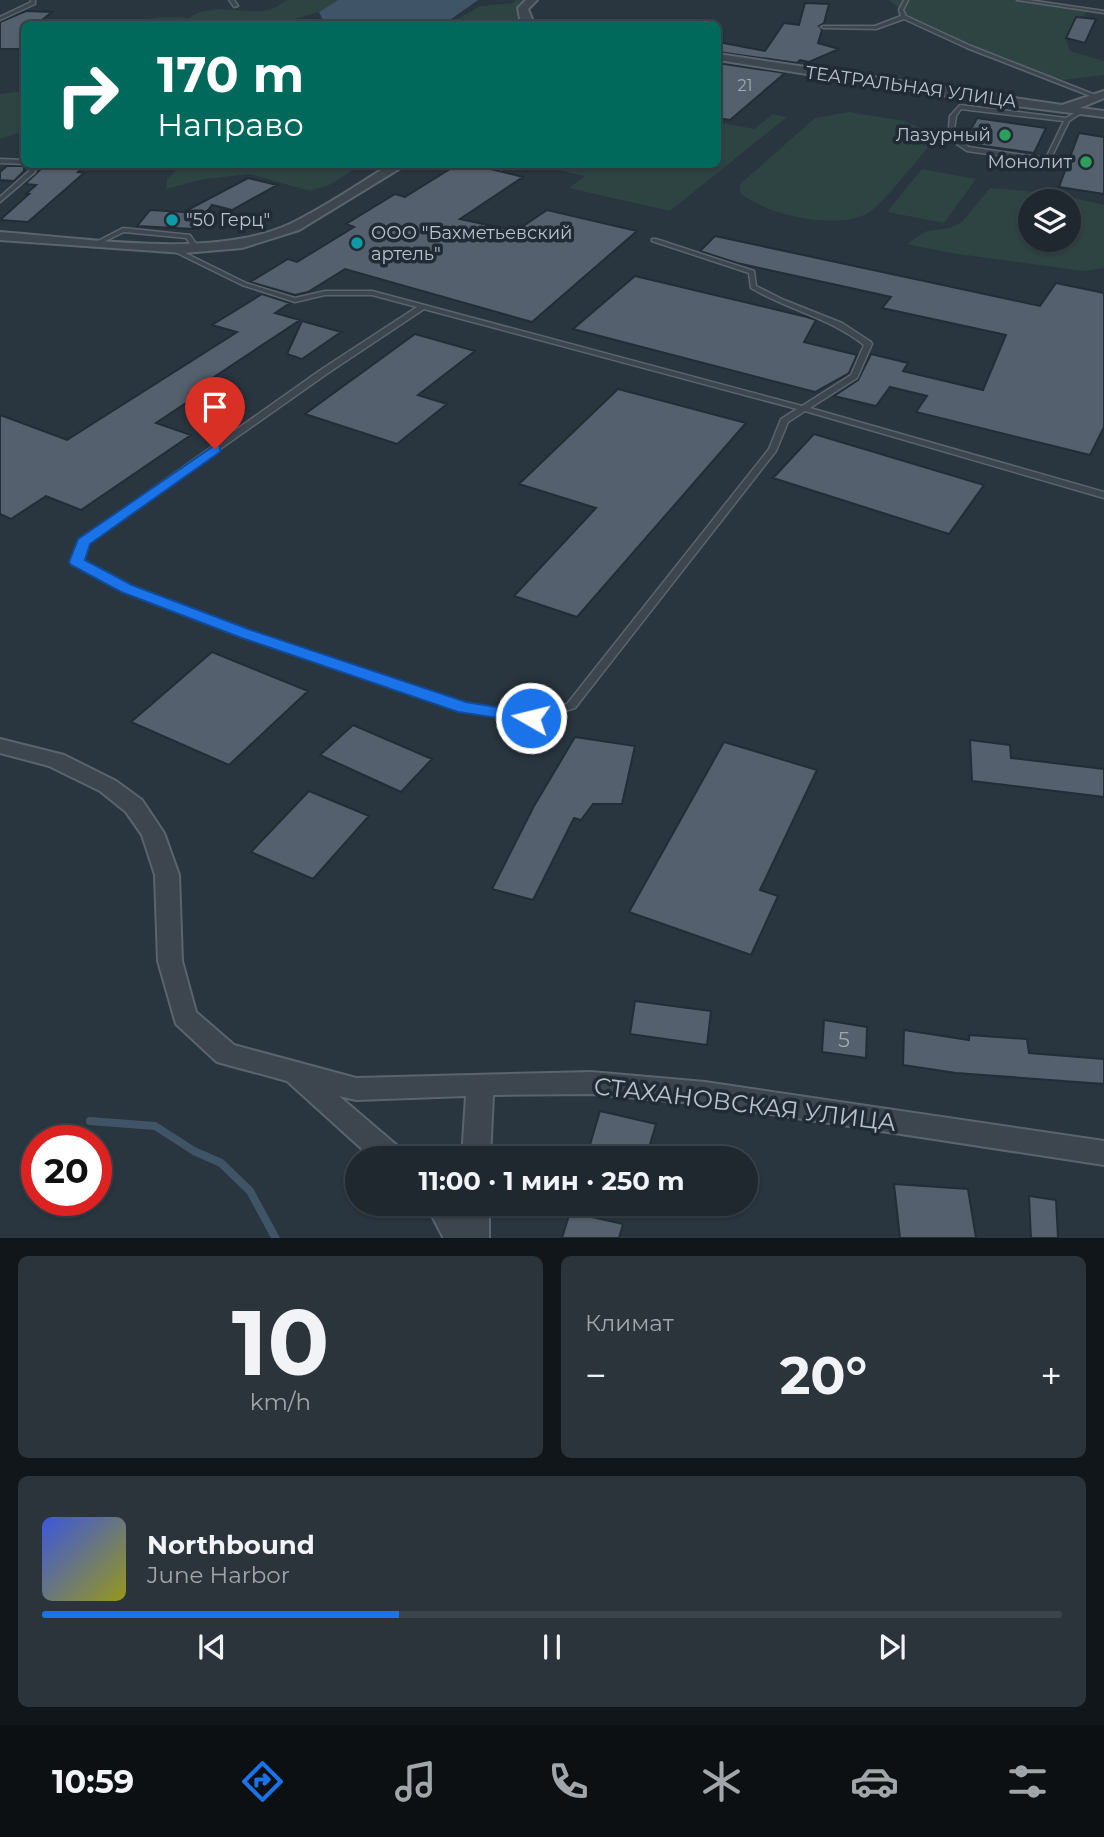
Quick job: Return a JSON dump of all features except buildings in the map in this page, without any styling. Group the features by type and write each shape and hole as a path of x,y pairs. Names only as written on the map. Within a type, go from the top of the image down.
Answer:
{"street":[{"path":"525,21 523,8 532,0"},
{"name":"ТЕАТРАЛЬНАЯ УЛИЦА","path":"721,57 1104,114"},
{"path":"1060,109 1081,104 1100,95"},
{"path":"0,236 184,248 242,244 294,227 394,168"},
{"name":"СТАХАНОВСКАЯ УЛИЦА","path":"0,746 56,760 108,786 134,806 152,833 166,875 170,961 185,1017 226,1054 356,1089 591,1083 705,1093 1104,1153"},
{"path":"290,1070 377,1146"},
{"path":"477,1146 480,1084"},
{"path":"447,1216 460,1238"},
{"path":"475,1216 475,1238"}],"lane":[{"path":"0,19 33,3 33,0"},
{"path":"231,0 236,6"},
{"path":"906,0 901,10 904,17 969,47 1100,95"},
{"path":"1019,0 1104,12"},
{"path":"823,27 876,28 904,17"},
{"path":"1067,120 960,107 953,116 950,137 967,149 1037,159 1049,157 1067,120 1080,112"},
{"path":"0,160 21,162"},
{"path":"0,200 33,168"},
{"path":"97,243 123,230 188,236 184,248 244,284 295,300 325,293 372,293 802,408 1104,495"},
{"path":"423,306 325,371 83,542 76,562 127,589 245,633 464,708 531,718 571,706 773,449 784,421 854,376 867,344 850,328 766,296 753,287 751,272 653,240"}],"green space":[{"path":"288,0 338,0 319,12 288,21 141,21 161,17 189,18 217,9 258,11 274,8"},
{"path":"515,0 525,0 518,6 518,21 454,21 480,6 513,3"},
{"path":"889,0 1033,0 1087,12 1065,37 1070,51 1104,61 1104,75 1062,80 1039,76 975,46 929,32 902,19 906,14"},
{"path":"21,91 21,132 0,139 0,94"},
{"path":"849,112 905,121 930,133 933,142 874,209 854,218 838,221 802,218 767,208 740,193 740,184 815,118"},
{"path":"773,114 787,117 670,211 569,188 585,176 549,168 721,168 721,123 754,129"},
{"path":"179,168 356,168 329,185 310,191 250,174 204,179 166,189 167,179"},
{"path":"922,169 976,179 944,223 887,212"},
{"path":"990,188 1018,191 1018,252 1081,252 1081,200 1104,205 1104,268 1083,271 951,253 906,244 927,231 950,228 962,222"}],"water":[{"path":"338,0 478,0 448,21 324,21 319,12"}],"waterway":[{"path":"90,1121 155,1126 194,1151 221,1163 250,1191 275,1238"}],"place":[{"name":"Лазурный","path":"1005,135"},
{"name":"Монолит","path":"1086,162"},
{"name":"\"50 Герц\"","path":"172,220"},
{"name":"ООО \"Бахметьевский артель\"","path":"357,243"}],"route":[{"path":"215,449 83,542 76,562 127,589 245,633 464,708 531,718"}]}
